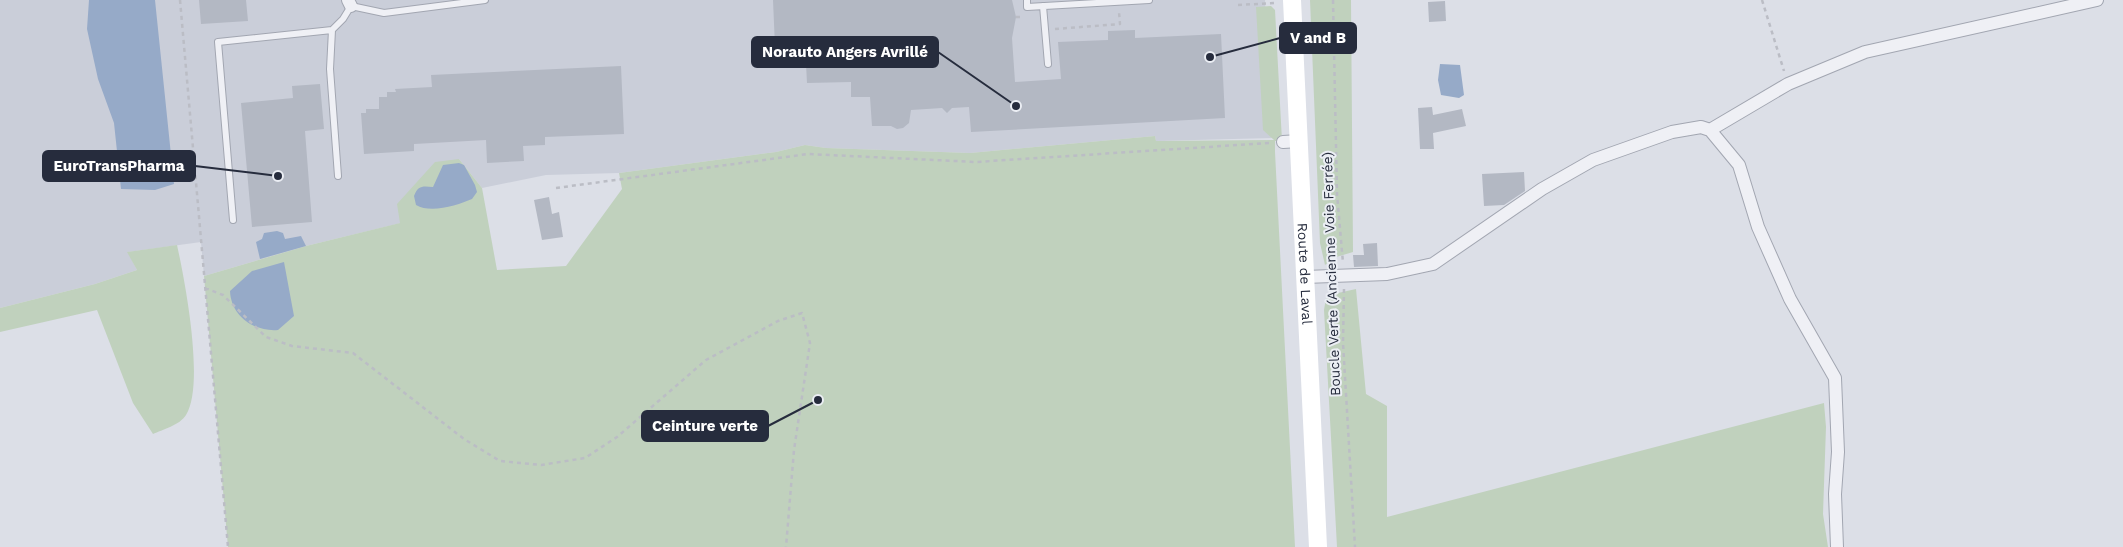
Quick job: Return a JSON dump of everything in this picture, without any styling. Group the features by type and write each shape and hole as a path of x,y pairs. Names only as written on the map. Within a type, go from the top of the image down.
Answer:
{"main road":[{"name":"Route de Laval","path":"1285,2 1291,142 1305,277 1318,547"}],"street":[{"path":"1710,130 1788,84 1865,52 2097,0"},
{"path":"1305,277 1387,274 1433,264 1542,189 1593,160 1672,132 1701,127 1710,130 1739,164 1758,227 1790,299 1835,378 1838,452 1835,494 1837,547"}],"lane":[{"path":"233,220 218,42 332,30 344,19 350,3 384,13 485,0"},
{"path":"1027,0 1027,7 1149,0"},
{"path":"1042,6 1048,64"},
{"path":"332,30 330,69 338,176"}],"path":[{"path":"180,0 228,547"},
{"name":"Boucle Verte (Ancienne Voie Ferrée)","path":"1333,0 1337,194 1344,276 1343,343 1355,547"},
{"path":"1762,0 1788,84"},
{"path":"1238,5 1285,2"},
{"path":"1057,28 1120,24"},
{"path":"556,188 808,154 976,162 1230,144 1291,142"},
{"path":"205,288 223,295 266,336 292,346 353,353 464,439 500,461 541,465 585,458 618,437 706,360 778,321 802,313 810,343 794,450 786,547"}],"shaded area":[{"path":"0,0 1265,0 1272,138 1156,141 1155,136 970,153 826,148 805,145 776,152 619,173 546,175 482,188 459,159 401,223 306,246 204,276 201,242 128,252 137,270 95,284 0,308"}],"green space":[{"path":"1310,0 1351,0 1353,252 1333,258 1325,265 1320,243"},
{"path":"1271,6 1275,10 1282,141 1275,141 1275,152 1295,547 228,547 204,276 306,246 400,223 397,204 435,162 459,159 482,188 497,270 566,266 622,189 619,173 776,152 805,145 826,148 970,153 1155,136 1156,141 1274,140 1263,130 1256,7"},
{"path":"177,245 192,332 194,381 191,401 186,415 180,422 171,427 153,434 133,403 97,310 0,332 0,308 95,284 137,270 127,252"},
{"path":"1356,289 1366,394 1387,406 1387,517 1824,403 1826,427 1823,514 1828,547 1337,547 1324,310 1326,298"}],"water":[{"path":"89,0 155,0 174,184 155,190 121,189 114,123 98,79 87,29"},
{"path":"1440,64 1460,65 1464,95 1459,98 1441,95 1438,80"},
{"path":"459,163 464,165 475,185 477,192 472,199 437,209 422,208 416,205 414,196 419,188 433,187 443,165"},
{"path":"277,231 283,233 285,239 301,236 306,246 260,259 256,242 262,239 264,233"},
{"path":"284,262 294,316 278,330 261,328 245,321 239,315 231,300 230,291 252,271"}],"building":[{"path":"199,0 246,0 248,21 201,24"},
{"path":"773,0 1012,0 1016,17 1012,38 1015,82 1061,79 1058,42 1108,40 1108,31 1135,30 1135,38 1221,34 1225,118 971,132 969,107 952,108 947,113 942,108 911,110 909,123 903,128 872,126 870,97 851,97 851,82 807,83 805,45 775,47"},
{"path":"1445,1 1446,21 1429,22 1428,2"},
{"path":"621,66 624,134 545,137 545,145 523,146 524,161 487,163 486,140 414,144 414,151 364,154 361,113 366,113 366,109 379,109 379,97 387,97 387,92 396,92 395,89 432,87 431,75"},
{"path":"320,84 324,129 305,131 312,222 252,227 241,103 293,98 292,86"},
{"path":"1432,107 1433,115 1462,109 1466,126 1433,133 1434,149 1420,149 1418,108"},
{"path":"1524,172 1525,191 1504,205 1484,206 1482,174"},
{"path":"549,197 552,214 559,212 563,237 542,240 534,200"},
{"path":"1377,243 1378,266 1354,267 1353,255 1364,255 1363,244"}],"place":[{"name":"V and B","path":"1210,57"},
{"name":"Norauto Angers Avrillé","path":"1016,106"},
{"name":"EuroTransPharma","path":"278,176"},
{"name":"Ceinture verte","path":"818,400"}]}
